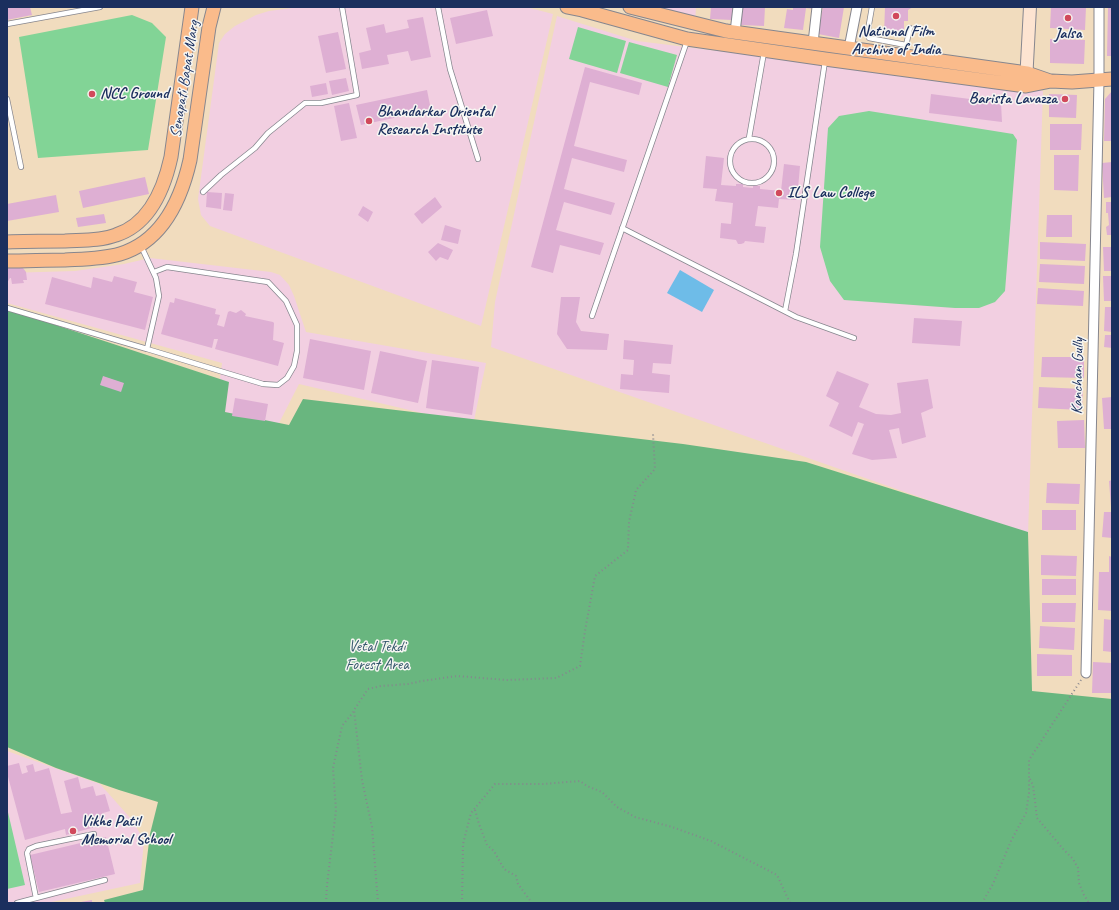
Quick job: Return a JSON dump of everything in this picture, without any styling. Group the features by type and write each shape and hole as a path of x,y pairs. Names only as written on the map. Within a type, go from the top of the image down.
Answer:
{"main road":[{"name":"Senapati Bapat Marg","path":"7,242 88,240 115,236 127,231 146,216 163,186 170,164 192,7"},
{"name":"Senapati Bapat Marg","path":"7,261 89,259 121,254 136,248 150,238 160,228 173,210 181,193 190,160 209,27 214,7"},
{"path":"567,7 687,39 1026,86 1051,81 1072,82 1106,79"},
{"path":"630,7 735,32 849,48 905,50 1027,73 1051,81"}],"street":[{"path":"735,32 738,7"},
{"path":"812,43 817,7"},
{"path":"849,48 857,7"},
{"path":"1026,86 1030,7"},
{"name":"Kanchan Gully","path":"1086,673 1106,79 1099,7"}],"lane":[{"path":"7,24 100,7"},
{"path":"203,192 221,175 255,148 268,133 305,103 321,103 357,95 342,7"},
{"path":"438,7 450,68 478,159"},
{"path":"872,7 868,30 869,38 905,50 910,28"},
{"path":"592,316 687,39"},
{"path":"749,138 764,50"},
{"path":"785,311 796,254 826,59"},
{"path":"7,99 21,167"},
{"path":"749,138 764,142 770,147 774,154 775,162 773,170 762,181 755,183 747,183 740,180 730,167 731,152 742,140 749,138"},
{"path":"622,228 796,317 854,338"},
{"path":"140,245 154,272 159,296 148,349"},
{"path":"7,308 264,384 278,385 287,378 294,366 297,351 297,325 286,302 268,282 167,267 154,272"},
{"path":"36,898 27,853 29,850 36,846 94,834"},
{"path":"16,903 105,880"}],"path":[{"path":"326,903 336,810 332,768 342,726 368,689 457,676 507,680 556,678 580,666 595,576 628,550 629,522 636,490 655,469 653,434"},
{"path":"982,903 993,884 1011,841 1026,813 1029,793 1029,760 1086,673"},
{"path":"354,710 362,780 372,828 378,903"},
{"path":"1029,776 1032,785 1037,818 1073,859 1078,868 1079,883 1089,903"},
{"path":"462,903 462,844 471,813 495,784 543,784 580,781 587,786 602,792 617,807 635,817 672,827 711,841 777,874 790,903"},
{"path":"475,809 479,824 488,845 494,851 504,869 516,876 518,884 532,903"}],"shaded area":[{"name":"Bhandarkar Oriental Research Institute","path":"300,7 526,7 553,14 481,326 210,226 201,215 198,199 219,43 225,34 235,26 256,15 269,11"},
{"path":"635,7 696,7 695,23"},
{"name":"ILS Law College","path":"557,16 637,41 1043,91 1028,535 491,347 495,302"},
{"path":"150,258 271,272 280,275 289,285 306,332 486,363 473,425 299,384 276,429 215,416 222,363 7,303 7,273 75,271 124,264"},
{"name":"Vikhe Patil Memorial School","path":"7,751 100,784 133,821 144,841 140,883 47,903 7,903"}],"green space":[{"name":"NCC Ground","path":"132,15 152,23 166,37 148,150 38,158 19,37"},
{"path":"578,27 626,41 617,73 569,59"},
{"path":"629,42 677,55 668,87 620,73"},
{"path":"869,111 1013,134 1017,140 1005,291 995,302 979,308 955,308 844,300 830,281 820,247 828,128 839,116"},
{"name":"Vetal Tekdi Forest Area","path":"7,309 229,382 225,412 289,425 303,399 683,444 806,462 1028,532 1032,691 1112,699 1112,903 105,903 104,900 143,890 150,834 158,802 56,768 7,747"},
{"path":"7,808 25,885 7,889"}],"water":[{"path":"680,270 714,290 702,312 667,293"}],"building":[{"path":"7,7 30,7 32,15 7,20"},
{"path":"711,7 733,7 732,20 710,19"},
{"path":"742,7 765,7 764,26 741,25"},
{"path":"793,7 814,7 814,9 806,8 803,30 784,28 787,9 793,10"},
{"path":"823,7 844,7 839,38 818,34"},
{"name":"National Film Archive of India","path":"885,7 913,7 908,10 908,21 904,21 904,34 884,34"},
{"name":"Jalsa","path":"1051,7 1086,7 1085,30 1050,28"},
{"path":"1108,7 1112,7 1112,56 1107,56"},
{"path":"487,10 493,36 456,44 450,18"},
{"path":"423,17 431,57 411,61 408,51 387,55 389,64 362,69 359,53 371,50 366,28 384,24 386,33 409,28 407,20"},
{"path":"338,32 346,69 326,73 318,36"},
{"path":"1050,39 1085,40 1084,64 1050,63"},
{"path":"585,67 642,83 639,95 590,82 574,146 627,160 624,172 572,158 564,189 615,203 611,215 564,202 556,230 604,243 600,255 560,245 553,273 531,267"},
{"path":"346,78 349,91 332,95 329,81"},
{"path":"326,83 328,94 312,97 310,86"},
{"path":"427,90 431,110 361,125 356,105"},
{"path":"1112,91 1112,141 1104,141 1105,99"},
{"path":"931,94 1001,103 1002,122 929,113"},
{"path":"1049,94 1077,95 1076,118 1049,117"},
{"path":"349,103 357,138 341,141 334,106"},
{"path":"1050,124 1082,124 1081,150 1050,150"},
{"path":"1054,155 1079,155 1078,191 1054,190"},
{"path":"706,156 724,158 721,185 736,186 736,184 743,184 743,187 753,188 753,185 760,186 760,189 781,191 784,164 800,166 797,200 779,199 778,208 758,206 755,226 766,227 764,243 745,241 744,243 738,244 736,240 720,238 721,223 731,224 733,203 715,201 717,189 703,188"},
{"path":"1112,162 1112,197 1104,198 1102,163"},
{"path":"145,177 149,194 83,208 79,191"},
{"path":"207,192 222,193 221,209 206,207"},
{"path":"225,193 234,194 232,211 223,210"},
{"path":"56,195 59,212 7,221 7,204"},
{"path":"435,197 442,207 422,224 414,214"},
{"path":"1106,202 1112,202 1112,235 1107,235 1106,227 1109,225 1108,213 1106,213"},
{"path":"363,206 373,212 368,222 358,215"},
{"path":"104,214 106,223 78,227 76,218"},
{"path":"1047,215 1072,215 1072,237 1046,237"},
{"path":"445,225 461,230 458,244 441,240"},
{"path":"1040,242 1086,244 1085,261 1040,259"},
{"path":"438,243 453,250 448,260 440,257 436,261 428,252"},
{"path":"1103,247 1112,247 1112,271 1104,271"},
{"path":"1040,264 1085,266 1084,284 1039,282"},
{"path":"7,268 23,268 26,272 27,280 23,280 24,283 12,284 10,278 7,283"},
{"path":"114,276 137,282 134,292 153,297 145,330 45,304 52,277 91,288 93,277 112,282"},
{"path":"1103,276 1112,276 1112,301 1104,301"},
{"path":"1038,288 1084,291 1083,306 1037,304"},
{"path":"561,297 580,297 576,322 581,331 609,334 607,350 567,349 557,334"},
{"path":"175,298 216,309 215,314 220,315 217,325 224,327 228,312 230,311 236,313 241,310 246,314 245,316 273,322 273,340 284,343 278,366 215,349 218,339 214,339 212,348 161,334 170,302 174,303"},
{"path":"1105,307 1112,307 1112,332 1104,331"},
{"path":"914,318 962,321 960,346 912,343"},
{"path":"1105,335 1112,335 1112,348 1104,347"},
{"path":"310,339 371,351 364,390 303,378"},
{"path":"624,340 673,345 671,364 653,363 652,373 670,375 669,393 620,389 621,374 633,375 634,360 623,359"},
{"path":"380,351 427,361 418,403 371,393"},
{"path":"1042,357 1084,357 1084,378 1041,377"},
{"path":"432,360 479,367 472,415 426,408"},
{"path":"837,371 869,384 859,407 876,414 891,415 901,413 897,383 928,379 933,408 921,413 926,437 902,444 899,428 889,430 897,458 872,460 852,454 864,424 858,422 852,437 829,426 839,403 826,396"},
{"path":"103,376 124,383 121,392 100,385"},
{"path":"1039,387 1083,389 1082,410 1038,408"},
{"path":"1112,397 1112,429 1104,429 1102,398"},
{"path":"235,398 268,404 265,421 232,416"},
{"path":"1084,420 1085,448 1058,448 1057,421"},
{"path":"1112,480 1112,507 1111,507 1109,481"},
{"path":"1047,483 1080,484 1079,504 1046,503"},
{"path":"1042,510 1076,510 1076,530 1042,530"},
{"path":"1104,512 1112,512 1112,538 1102,537"},
{"path":"1041,555 1077,556 1076,576 1041,575"},
{"path":"1109,556 1112,557 1112,611 1098,610 1099,572 1109,572"},
{"path":"1042,579 1076,579 1076,595 1042,595"},
{"path":"1042,603 1076,603 1075,622 1042,622"},
{"path":"1104,619 1112,620 1112,652 1103,651"},
{"path":"1040,626 1075,628 1074,650 1039,648"},
{"path":"1037,654 1072,655 1072,676 1037,676"},
{"path":"1093,662 1112,663 1112,693 1092,693"},
{"path":"19,763 22,774 28,772 26,766 33,764 35,772 49,768 61,814 72,812 64,781 78,777 81,789 93,786 96,796 105,794 110,811 103,813 106,824 66,835 65,829 25,840 7,773 7,766"},
{"path":"106,837 115,874 39,892 30,855"},
{"path":"92,900 92,903 81,903 81,902"}],"place":[{"name":"National Film Archive of India","path":"896,16"},
{"name":"Jalsa","path":"1068,18"},
{"name":"NCC Ground","path":"92,94"},
{"name":"Barista Lavazza","path":"1065,99"},
{"name":"Bhandarkar Oriental Research Institute","path":"369,121"},
{"name":"ILS Law College","path":"779,193"},
{"name":"Vikhe Patil Memorial School","path":"73,831"}]}
